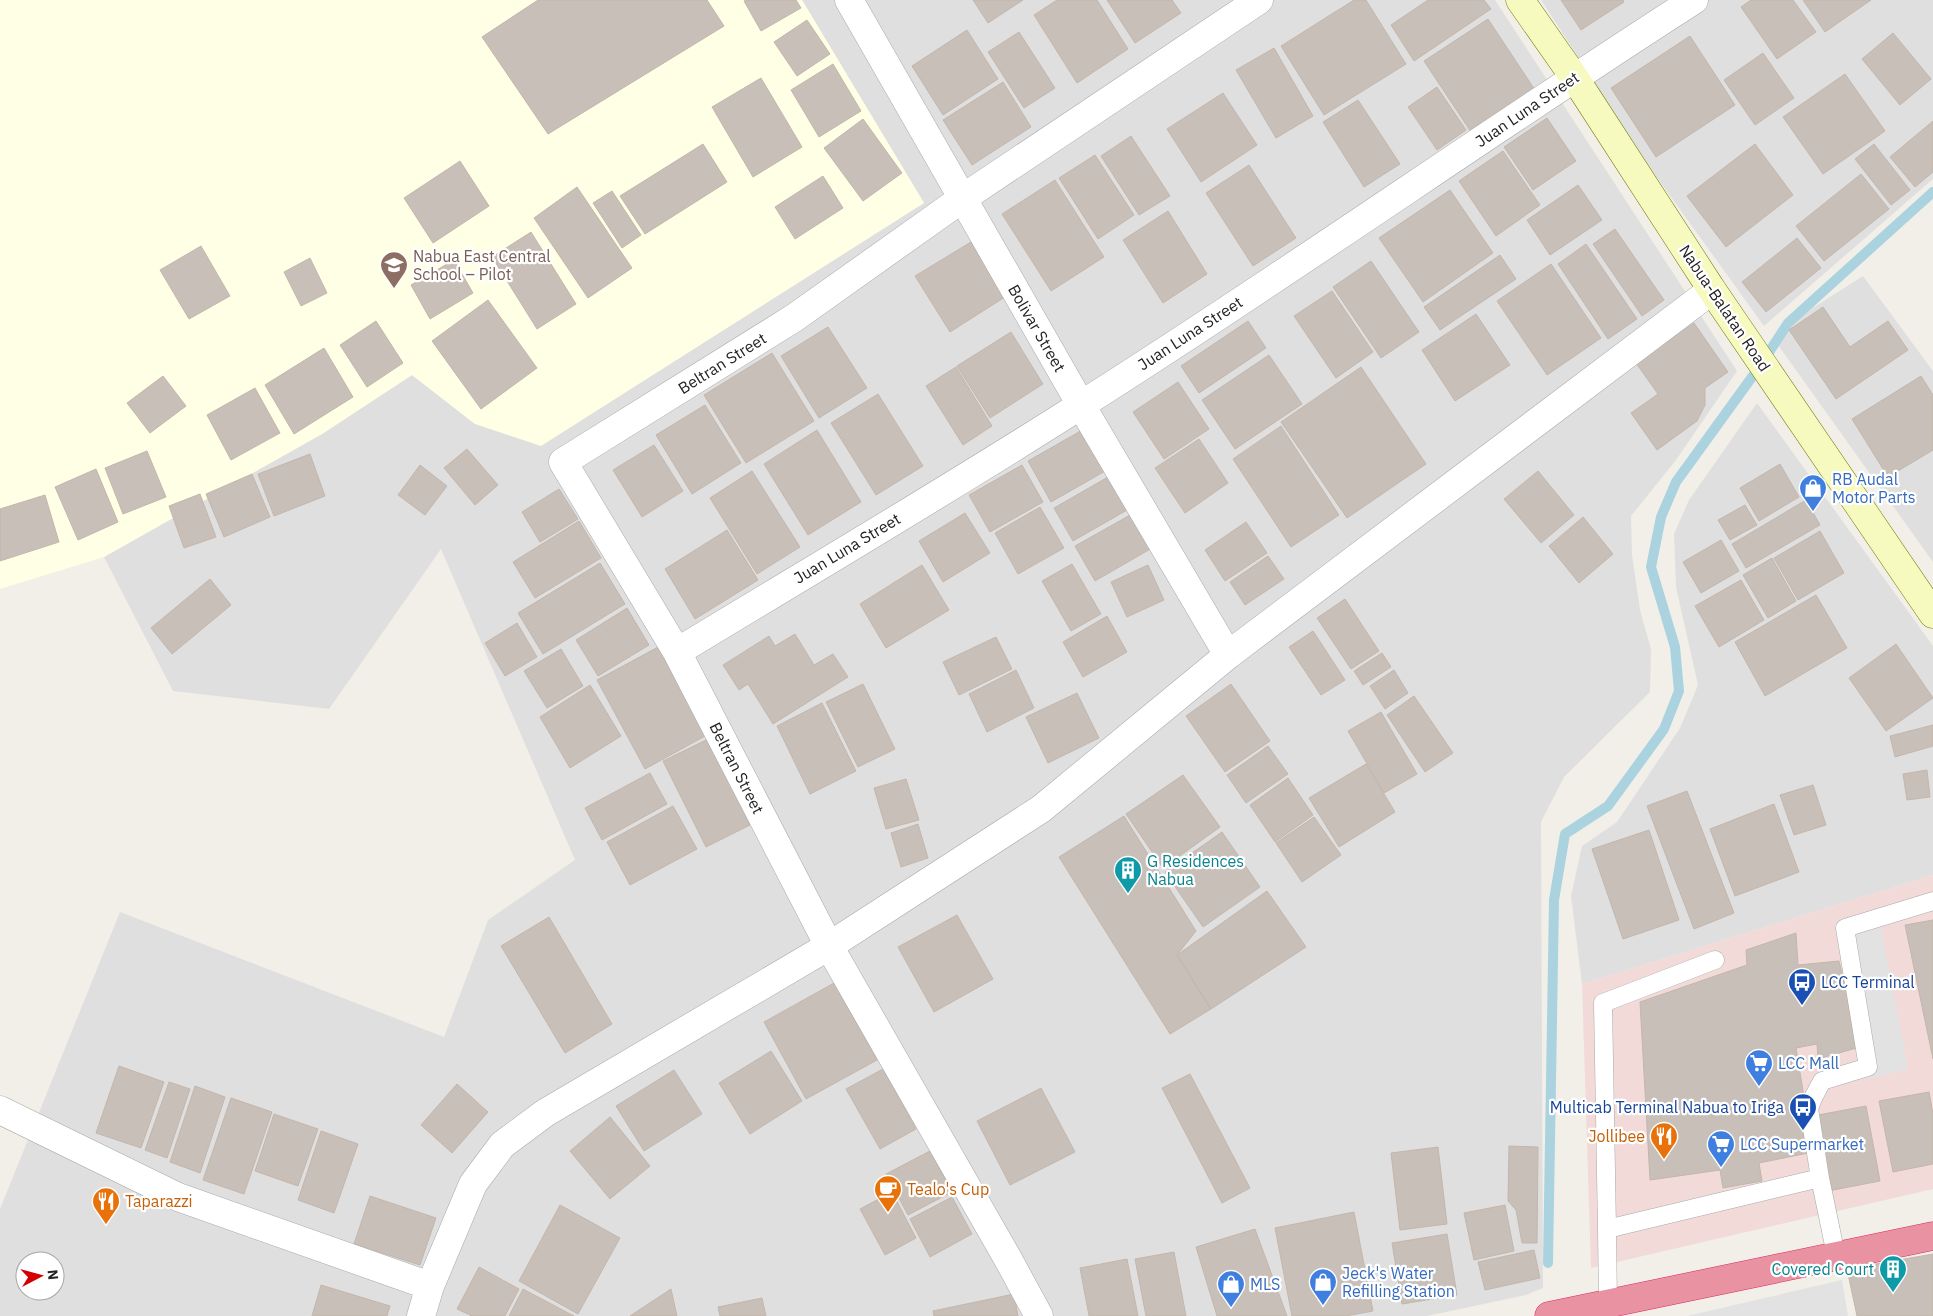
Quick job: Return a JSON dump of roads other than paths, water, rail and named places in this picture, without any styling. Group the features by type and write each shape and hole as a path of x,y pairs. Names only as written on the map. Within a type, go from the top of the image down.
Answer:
{"highway":[{"path":"1549,1316 1933,1236"}],"main road":[{"name":"Nabua-Balatan Road","path":"1520,0 1574,77 1712,290 1933,614"}],"street":[{"name":"Bolivar Street","path":"849,0 1081,405 1228,655"},
{"path":"963,198 1259,0"},
{"name":"Juan Luna Street","path":"677,652 1081,405 1466,151 1574,77 1694,0"},
{"name":"Beltran Street","path":"963,198 794,318 563,462 677,652 829,946 1039,1316"},
{"path":"421,1316 430,1286 473,1184 502,1145 545,1113 829,946 1041,809 1228,655 1712,290"},
{"path":"0,1110 178,1197 430,1286"}],"lane":[{"path":"1836,1255 1820,1178 1809,1109 1822,1081 1868,1067 1845,928 1933,901"},
{"path":"1608,1304 1603,1003 1715,960"},
{"path":"1607,1228 1820,1178"}],"waterway":[{"path":"1548,1263 1554,900 1565,834 1608,806 1664,729 1679,691 1675,647 1651,567 1661,517 1676,482 1760,366 1788,323 1933,192"}],"place":[{"name":"Nabua East Central School – Pilot","path":"394,289"},
{"name":"RB Audal Motor Parts","path":"1813,512"},
{"name":"G Residences Nabua","path":"1128,894"},
{"name":"LCC Terminal","path":"1802,1006"},
{"name":"LCC Mall","path":"1759,1087"},
{"name":"Multicab Terminal Nabua to Iriga","path":"1803,1131"},
{"name":"Jollibee","path":"1664,1160"},
{"name":"LCC Supermarket","path":"1721,1168"},
{"name":"Tealo's Cup","path":"888,1213"},
{"name":"Taparazzi","path":"106,1225"},
{"name":"Covered Court","path":"1893,1293"},
{"name":"Jeck's Water Refilling Station","path":"1323,1306"},
{"name":"MLS","path":"1231,1308"}]}
